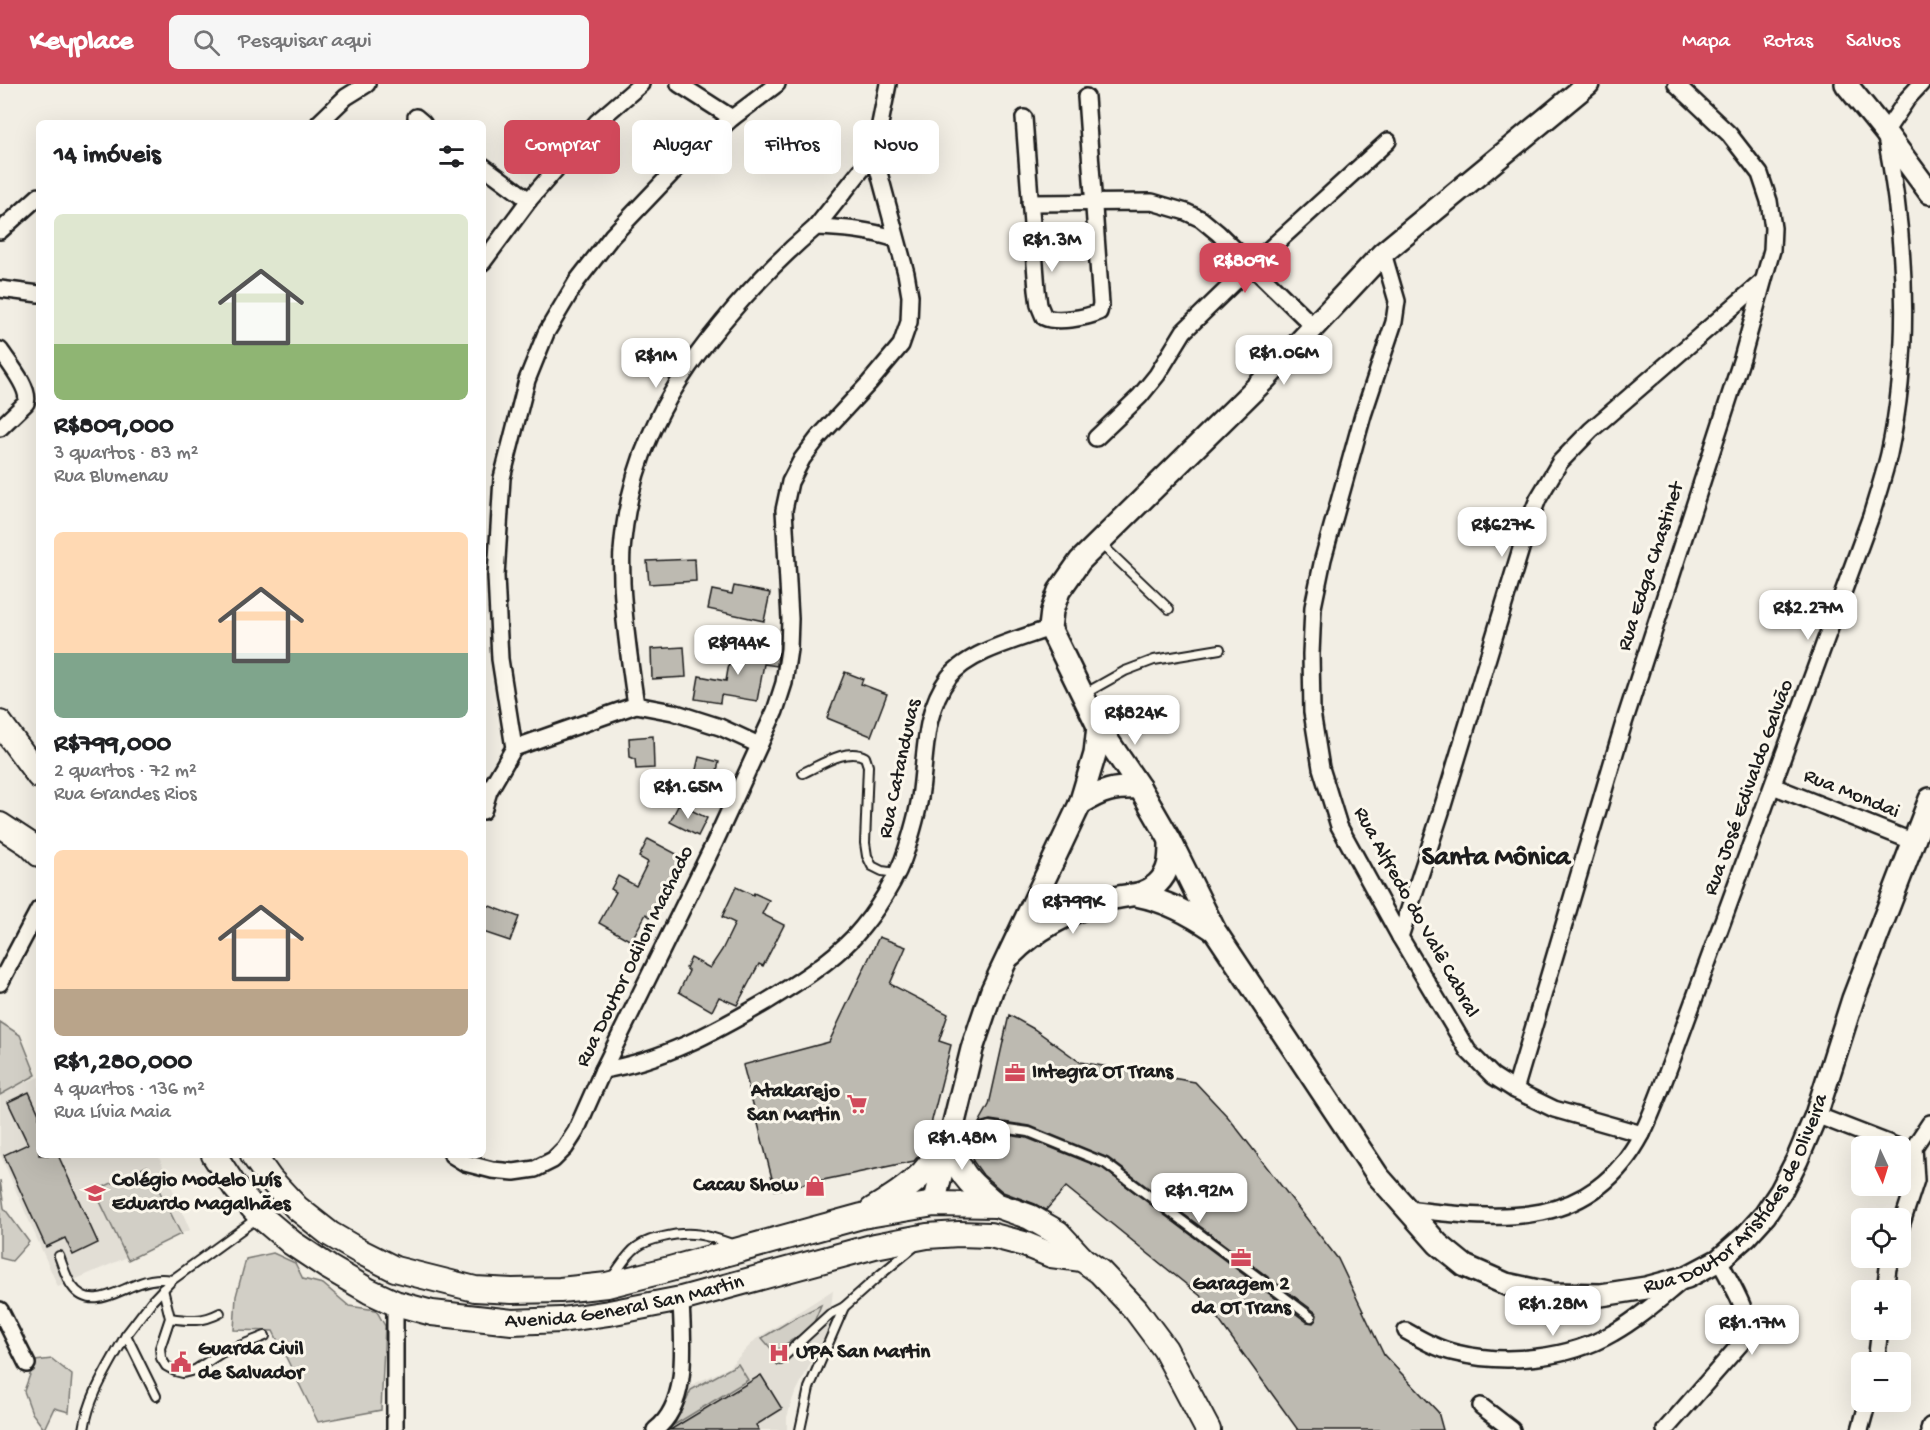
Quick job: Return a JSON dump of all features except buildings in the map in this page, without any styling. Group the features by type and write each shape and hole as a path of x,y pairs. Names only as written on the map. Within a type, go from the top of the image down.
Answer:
{"main road":[{"path":"1050,628 1052,611 1059,591 1080,561 1264,380 1383,253 1588,84"},
{"path":"1845,84 1885,132 1930,193"},
{"name":"Rua Doutor Aristídes de Oliveira","path":"1050,628 1098,726 1140,788 1170,840 1215,931 1378,1176 1438,1244 1465,1266 1506,1284 1552,1294 1601,1295 1646,1288 1687,1277 1719,1260 1765,1215 1797,1160 1816,1115 1853,999 1930,799"},
{"path":"0,723 8,738 36,772"},
{"path":"996,1205 972,1184 956,1158 964,1130 981,1020 1005,962 1080,804 1095,754 1098,726"},
{"path":"1080,804 1099,792 1121,787 1140,788"},
{"path":"0,825 36,851"},
{"path":"1005,962 1023,943 1067,916 1088,906 1149,890 1167,872 1170,862 1170,840"},
{"name":"Rua Doutor Aristídes de Oliveira","path":"1136,895 1183,910 1215,931"},
{"path":"875,1246 934,1204 964,1130"},
{"path":"862,1216 900,1192 922,1174 964,1130"},
{"name":"Avenida General San Martin","path":"216,1158 235,1187 260,1216 292,1243 328,1268 369,1291 395,1303 432,1313 512,1322 561,1320 609,1313 681,1299 875,1246 927,1236 990,1235 1024,1244 1051,1255 1082,1259"},
{"name":"Avenida General San Martin","path":"255,1158 270,1179 297,1208 330,1233 361,1252 395,1269 475,1289 560,1290 608,1284 862,1216 934,1204 996,1205 1030,1217 1058,1233 1136,1310 1165,1349 1208,1430"}],"street":[{"path":"322,120 346,97 367,84"},
{"path":"486,258 529,200 597,122 641,84"},
{"path":"679,84 732,118"},
{"name":"Rua Doutor Odilon Machado","path":"881,120 888,84"},
{"name":"Rua Edga Chastinet","path":"1515,1090 1623,726 1742,358 1772,250 1773,228 1769,201 1760,174 1729,134 1676,84"},
{"path":"1885,132 1908,98 1921,84"},
{"path":"486,801 489,791 514,748 500,659 496,576 502,478 527,380 546,333 577,281 612,236 671,174 771,86"},
{"path":"1024,118 1039,305 1044,317 1054,320 1091,316 1099,312 1101,308 1086,97"},
{"name":"Rua José Edivaldo Galvão","path":"1407,1209 1467,1216 1521,1215 1553,1210 1592,1193 1620,1168 1642,1134 1673,1057 1871,516 1888,455 1898,403 1903,354 1904,298 1897,196 1885,132"},
{"path":"1096,438 1140,396 1157,375 1184,331 1252,265 1388,141"},
{"path":"486,168 529,200"},
{"path":"636,705 623,602 621,552 631,492 650,436 676,386 710,339 774,265 816,227 858,174"},
{"name":"Rua Doutor Odilon Machado","path":"458,1159 492,1170 514,1172 535,1169 553,1160 565,1148 576,1131 603,1070 715,842 775,711 784,683 789,649 790,618 784,510 790,482 802,459 818,438 901,345 909,322 910,296 906,273 879,174"},
{"path":"0,231 36,198"},
{"path":"1030,203 1152,202 1186,212 1201,219 1218,233 1313,326"},
{"path":"816,227 872,231 896,239"},
{"name":"Rua Alfredo do Valê Cabral","path":"1383,253 1397,301 1395,315 1363,415 1323,559 1313,607 1312,712 1321,768 1339,826 1400,937 1468,1051 1493,1076 1554,1110 1642,1134"},
{"path":"1400,937 1441,813 1538,499 1560,462 1591,430 1763,281"},
{"path":"0,288 36,294"},
{"path":"0,350 27,392 28,399 0,428"},
{"name":"Rua Catanduvas","path":"603,1070 645,1060 689,1043 730,1023 830,959 854,936 871,917 907,850 921,793 928,724 939,692 951,675 975,657 1050,628"},
{"path":"514,748 636,705 674,712 720,726 759,746"},
{"name":"Rua Mondai","path":"1773,786 1914,842"},
{"path":"0,983 36,915"},
{"path":"1816,1115 1870,1136"},
{"path":"1911,1144 1930,1123"},
{"path":"1911,1162 1916,1180 1911,1195"},
{"path":"1665,1430 1743,1341 1747,1333 1744,1311 1719,1260"},
{"path":"1406,1331 1432,1346 1477,1357 1507,1360 1567,1351 1584,1347 1611,1334 1641,1314 1687,1277"},
{"path":"655,1430 668,1417 678,1394 682,1361 681,1299"},
{"path":"395,1303 395,1430"},
{"path":"0,1310 27,1364"},
{"path":"1481,1406 1512,1430"},
{"path":"1860,1430 1865,1412"}],"lane":[{"path":"1099,542 1169,609"},
{"path":"1082,695 1125,671 1154,660 1220,650"},
{"path":"803,773 846,754 857,753 864,757 868,766 865,843 867,856 872,866 896,873"},
{"path":"964,1130 989,1126 1029,1132 1105,1163 1311,1317"},
{"path":"84,1430 86,1412 98,1384 139,1317 172,1280 260,1216"},
{"path":"608,1284 636,1247 648,1240 692,1232 705,1234 745,1248"},
{"path":"780,1360 830,1314 844,1307 927,1236"},
{"path":"59,1256 71,1285 85,1297 95,1299 105,1297 151,1280 172,1280"},
{"path":"163,1289 170,1318 160,1348 166,1366 175,1371 183,1373 195,1370 221,1353 265,1336"},
{"path":"800,1430 809,1388 844,1307"},
{"path":"170,1318 203,1320 220,1313"},
{"path":"126,1335 156,1396"}],"shaded area":[{"path":"0,1022 20,1035 36,1075 0,1095"},
{"name":"Colégio Modelo Luís Eduardo Magalhães","path":"36,1078 36,1158 159,1158 190,1230 58,1287 0,1154 0,1093"},
{"path":"147,1166 181,1234 128,1260 95,1191"},
{"path":"0,1180 4,1208 29,1242 12,1261 0,1258"},
{"path":"273,1253 295,1263 303,1279 323,1284 349,1306 376,1310 385,1326 381,1410 318,1422 273,1331 234,1330 236,1296 246,1259"},
{"name":"UPA San Martin","path":"833,1290 829,1327 793,1398 787,1417 787,1430 672,1430 670,1425 687,1387 728,1368 756,1339"},
{"path":"821,1305 812,1327 774,1352 762,1338 795,1318"},
{"path":"52,1359 72,1375 69,1412 54,1408 44,1429 32,1413 24,1391 35,1361"},
{"path":"738,1364 748,1380 674,1425 691,1390"}],"place":[{"name":"Integra OT Trans","path":"1015,1073"},
{"name":"Atakarejo San Martin","path":"857,1104"},
{"name":"Cacau Show","path":"815,1186"},
{"name":"Colégio Modelo Luís Eduardo Magalhães","path":"95,1193"},
{"name":"Garagem 2 da OT Trans","path":"1241,1258"},
{"name":"UPA San Martin","path":"779,1353"},
{"name":"Guarda Civil de Salvador","path":"181,1362"}],"district":[{"name":"Santa Mônica","path":"1496,859"}]}
